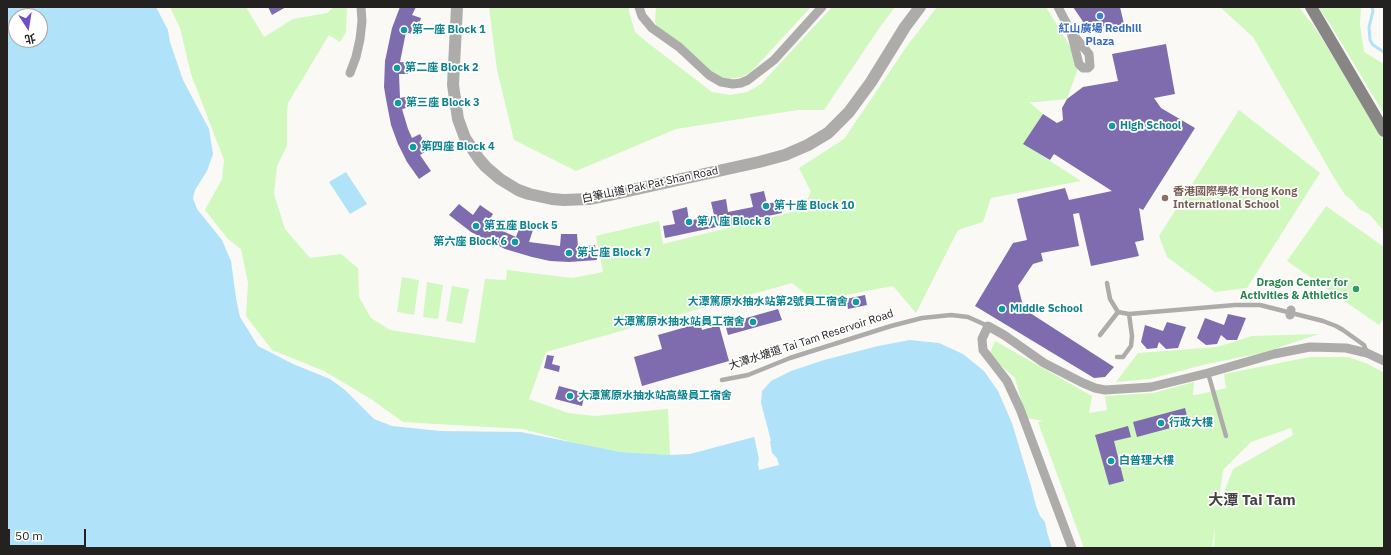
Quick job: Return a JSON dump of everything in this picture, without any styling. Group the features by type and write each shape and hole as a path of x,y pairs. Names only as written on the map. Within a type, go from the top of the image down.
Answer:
{"main road":[{"path":"1311,7 1384,131"}],"street":[{"path":"350,73 360,39 362,21 361,7"},
{"name":"白筆山道 Pak Pat Shan Road","path":"457,7 453,85 458,119 465,138 479,159 500,179 529,194 552,200 564,200 599,197 759,162 785,155 808,145 828,133 850,112 871,82 905,27 920,7"},
{"path":"639,7 645,20 652,28 679,47 709,76 722,82 733,84 748,80 774,60 822,7"},
{"path":"1058,7 1071,32"},
{"path":"988,326 982,339 983,350 1007,381 1020,408 1072,548"},
{"name":"大潭水塘道 Tai Tam Reservoir Road","path":"988,326 1004,335 1044,363 1095,388 1106,390 1152,387 1274,354 1299,349 1336,347 1367,353 1384,361"}],"lane":[{"path":"1107,283 1110,299 1118,312 1129,314 1235,305 1260,305 1323,321 1343,330 1364,345 1367,353"},
{"path":"1100,335 1118,312"},
{"path":"1117,358 1122,358 1131,346 1132,339 1129,314"},
{"name":"大潭水塘道 Tai Tam Reservoir Road","path":"722,380 748,375 790,358 891,326 922,318 951,315 968,317 988,326"},
{"path":"1208,373 1226,436"}],"green space":[{"path":"170,7 246,7 264,37 293,19 327,13 334,7 347,7 346,32 340,42 329,35 288,103 287,146 277,166 274,194 285,229 310,258 341,254 358,268 359,297 371,318 390,330 475,343 485,279 506,280 507,270 572,278 603,272 596,236 659,221 663,244 801,210 811,192 799,168 844,139 907,46 937,7 1046,7 1080,63 1067,99 1029,102 1043,114 1024,144 1081,181 991,198 983,222 958,230 916,313 893,286 825,299 811,298 792,283 546,352 529,399 568,413 595,416 668,409 670,455 620,452 587,446 523,429 403,422 371,399 324,371 272,350 246,316 248,283 241,249 228,239 205,210 222,179 224,160 191,74 180,28"},
{"path":"489,7 629,7 635,32 712,92 730,95 747,92 761,84 832,7 895,7 824,110 798,110 676,129 576,171 514,140 497,70"},
{"path":"656,7 811,7 751,72 742,77 729,79 718,78 658,31 655,21"},
{"path":"1220,7 1299,7 1318,32 1384,141 1384,231 1369,214 1359,209 1353,201 1345,195 1253,37"},
{"path":"1318,7 1361,7 1360,24 1364,52 1384,64 1384,114 1330,24"},
{"path":"1239,110 1320,173 1247,288 1215,292 1167,257 1159,236"},
{"name":"Dragon Center for Activities & Athletics","path":"1326,206 1384,247 1384,318 1379,325 1287,261"},
{"path":"402,277 419,280 414,315 397,312"},
{"path":"427,282 443,285 438,319 423,317"},
{"path":"452,286 469,289 462,324 446,321"},
{"path":"1319,334 1262,353 1207,364 1150,379 1116,382 1138,353 1217,347 1252,336"},
{"path":"995,341 1092,396 1089,413 1107,410 1105,396 1153,393 1194,382 1193,395 1196,395 1226,388 1224,374 1310,357 1348,357 1368,364 1384,373 1384,548 1214,548 1215,526 1212,548 1084,548 1038,422 1043,421 1026,418 1015,378 989,355","holes":["1291,428 1293,435 1233,469 1218,508 1223,470 1251,442"]}],"water":[{"path":"7,7 156,7 168,30 170,42 183,80 209,129 213,154 207,171 195,190 193,198 197,209 222,240 231,261 240,317 258,346 293,364 330,379 345,390 374,419 392,426 441,431 521,432 620,452 670,455 690,454 769,433 761,403 762,391 771,381 791,371 824,360 878,346 910,340 939,343 963,354 984,371 998,391 1012,423 1036,506 1040,516 1045,522 1052,548 7,548"},
{"path":"346,172 367,204 350,214 329,182"}],"pier":[{"path":"769,433 772,453 777,458 779,465 759,470 759,459 754,436"}],"building":[{"path":"268,7 286,7 272,15"},
{"path":"400,7 416,7 412,15 421,18 415,35 406,32 400,62 409,63 408,74 399,74 400,98 410,96 411,107 402,109 408,129 412,138 420,134 428,150 420,155 431,171 419,179 407,162 398,144 391,125 384,87 385,61 392,28"},
{"name":"紅山廣場 Redhill Plaza","path":"1073,7 1120,7 1124,24 1093,31 1088,29"},
{"path":"1166,44 1175,94 1154,98 1161,108 1195,128 1143,210 1139,208 1144,240 1135,242 1139,256 1091,266 1079,213 1073,214 1079,246 1041,253 1043,261 1033,264 1018,286 1022,302 1027,311 1114,367 1105,377 1094,378 975,306 1013,243 1027,240 1017,199 1065,188 1069,200 1112,191 1054,154 1050,160 1023,144 1043,114 1057,123 1063,120 1062,108 1067,99 1083,87 1118,81 1112,54"},
{"path":"764,191 767,204 779,201 782,213 665,238 663,226 675,224 672,211 687,207 689,221 714,215 711,202 726,199 728,212 753,207 750,194"},
{"path":"459,204 473,215 480,205 493,214 487,224 516,237 520,226 533,230 529,242 560,246 561,234 577,234 578,247 595,245 597,260 569,262 550,261 505,249 471,232 449,215"},
{"name":"大潭篤原水抽水站第2號員工宿舍","path":"865,295 867,305 848,309 846,299"},
{"name":"大潭篤原水抽水站員工宿舍","path":"778,309 782,320 728,335 725,324"},
{"path":"1228,314 1246,318 1237,340 1227,340 1221,335 1217,344 1206,345 1197,338 1205,318 1224,325"},
{"path":"1167,322 1186,327 1178,348 1166,349 1159,342 1157,348 1147,349 1141,342 1145,325 1163,331"},
{"path":"700,323 702,330 719,325 729,361 642,386 634,357 662,349 658,335"},
{"path":"547,355 554,356 552,364 560,366 559,372 544,368"},
{"name":"大潭篤原水抽水站高級員工宿舍","path":"559,386 585,393 582,406 555,399"},
{"name":"行政大樓","path":"1185,408 1189,423 1137,437 1133,422"},
{"name":"白普理大樓","path":"1128,426 1131,437 1114,441 1124,481 1109,485 1095,435"}],"waterway":[{"path":"1372,7 1373,11 1369,27 1370,40 1373,45 1384,52"}],"place":[{"name":"紅山廣場 Redhill Plaza","path":"1100,16"},
{"name":"第一座 Block 1","path":"404,30"},
{"name":"第二座 Block 2","path":"397,68"},
{"name":"第三座 Block 3","path":"398,103"},
{"name":"High School","path":"1112,126"},
{"name":"第四座 Block 4","path":"413,147"},
{"name":"香港國際學校 Hong Kong International School","path":"1165,198"},
{"name":"第十座 Block 10","path":"766,206"},
{"name":"第八座 Block 8","path":"689,222"},
{"name":"第五座 Block 5","path":"476,226"},
{"name":"第六座 Block 6","path":"515,242"},
{"name":"第七座 Block 7","path":"569,253"},
{"name":"Dragon Center for Activities & Athletics","path":"1356,289"},
{"name":"大潭篤原水抽水站第2號員工宿舍","path":"856,302"},
{"name":"Middle School","path":"1002,309"},
{"name":"大潭篤原水抽水站員工宿舍","path":"753,322"},
{"name":"大潭篤原水抽水站高級員工宿舍","path":"570,396"},
{"name":"行政大樓","path":"1161,423"},
{"name":"白普理大樓","path":"1111,461"}],"district":[{"name":"大潭 Tai Tam","path":"1252,501"}]}
